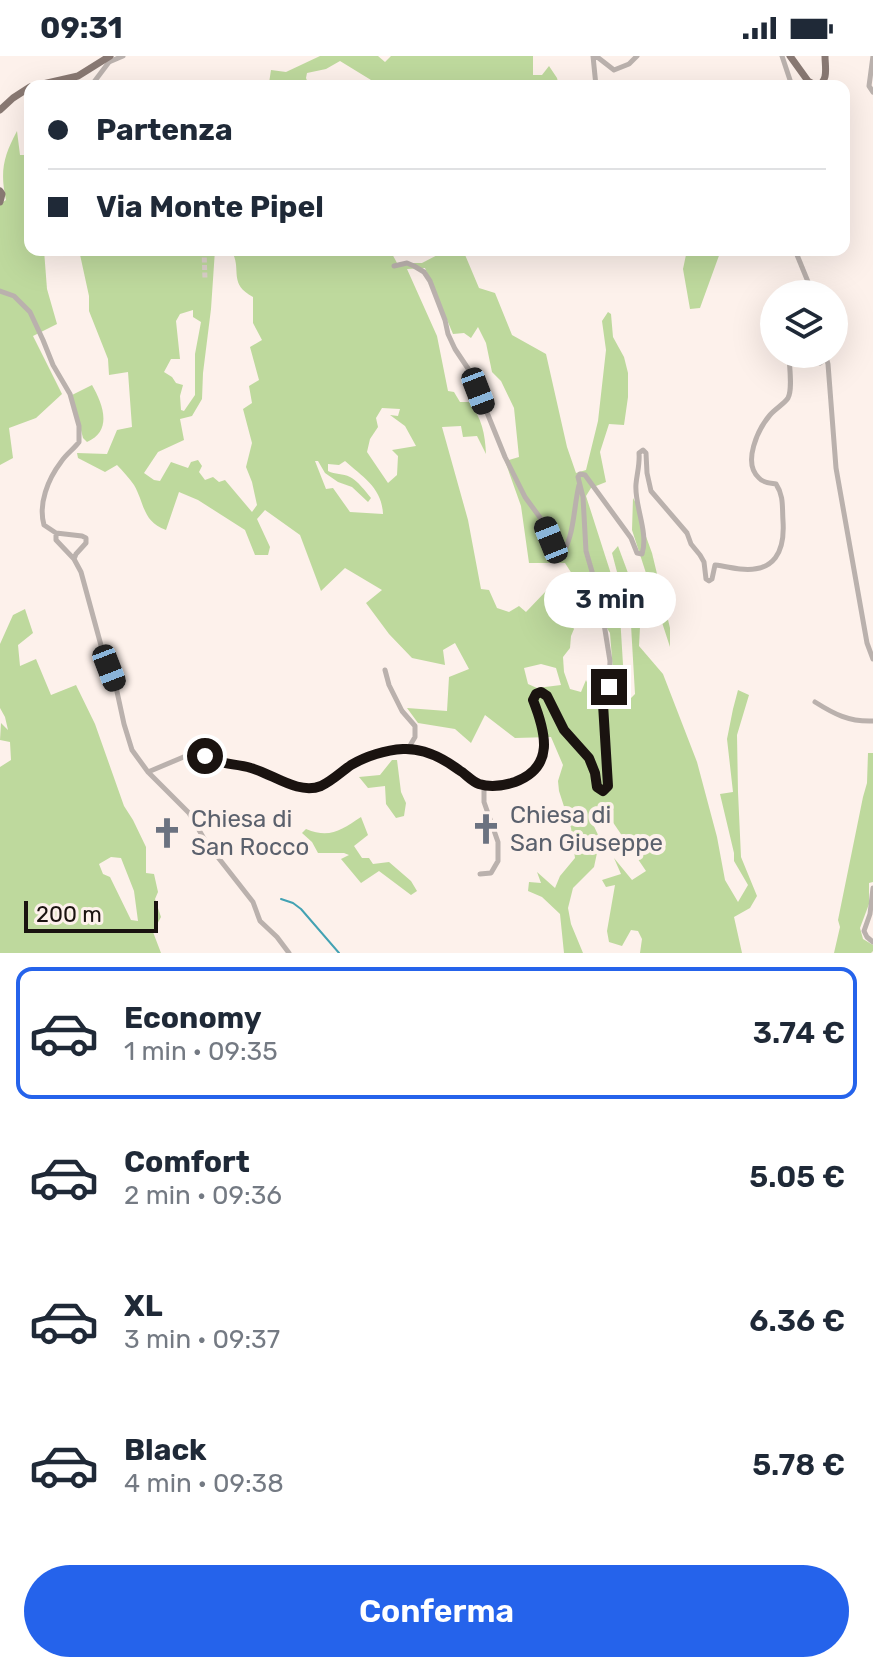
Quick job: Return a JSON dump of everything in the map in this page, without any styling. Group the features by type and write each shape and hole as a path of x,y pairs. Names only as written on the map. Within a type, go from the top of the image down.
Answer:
{"main road":[{"path":"61,80 78,76 110,56"},
{"path":"790,56 807,80"},
{"path":"824,80 825,56"},
{"path":"0,110 24,92"},
{"path":"0,191 0,202"}],"street":[{"path":"96,80 109,62 123,56"},
{"path":"594,56 614,70 629,64 637,56"},
{"path":"594,56 596,80"},
{"path":"782,56 790,80"},
{"path":"873,56 869,86 873,92"},
{"path":"797,256 807,280"},
{"path":"394,266 407,263 424,272 430,281 448,334 471,373 505,457 525,497 544,523 558,560 571,531 579,484"},
{"path":"0,291 14,296 30,312 53,365 70,394 79,426 78,445 63,458 46,488 42,520 56,533 86,538 86,543 74,559"},
{"path":"148,774 198,753 214,762 254,769 282,781 311,788 331,780 365,758 408,749 431,753 484,785 503,785 523,779 542,761 543,729 533,700 541,692 547,696 564,730 589,758 597,787 603,791 607,789 603,704 609,687 610,661 600,599 586,551 583,497 578,477 585,475 631,538 637,553 642,554 642,521 635,486 639,453 643,450 651,491 687,533 704,562 706,579 712,579 715,565 740,569 766,566 777,557 783,543 783,498 776,484 761,481 754,473 753,448 765,422 787,399 790,392 789,368"},
{"path":"828,368 836,468 867,643 873,659"},
{"path":"56,533 56,540 74,559 81,572 132,750 148,774 189,813 206,842 253,902 260,921 289,953"},
{"path":"385,670 399,705 415,726 415,737 408,749"},
{"path":"815,702 829,712 873,721"},
{"path":"480,874 491,873 498,861 499,851 484,802 484,785"},
{"path":"873,888 864,931 873,942"}],"green space":[{"path":"320,56 378,56 385,62 391,56 533,56 533,75 542,75 549,66 558,80 371,80 340,61 326,69 307,73 307,80 269,80 271,70 286,72"},
{"path":"17,131 20,155 24,155 24,256 44,256 47,289 57,324 33,336 62,394 36,418 9,428 13,458 0,465 0,204 6,200 3,173"},
{"path":"80,256 215,256 202,399 192,416 180,419 184,440 158,452 144,473 160,481 171,462 188,468 191,462 198,460 202,466 199,472 205,480 213,477 219,482 225,480 252,512 257,505 246,467 252,443 243,409 252,403 249,386 259,380 250,347 262,340 253,323 253,297 240,286 234,256 393,256 397,263 422,263 435,256 466,256 479,288 495,293 512,335 546,354 576,473 586,470 598,421 606,350 602,321 608,312 611,314 613,337 624,357 628,373 628,397 624,425 609,424 600,452 606,482 591,488 586,496 619,599 624,681 614,684 610,633 565,563 529,563 521,506 505,461 519,457 514,408 501,381 492,372 486,343 478,327 471,338 464,333 453,334 425,268 407,269 437,336 448,391 454,392 460,402 469,402 484,433 486,454 477,436 463,437 461,426 442,427 468,520 481,589 489,590 497,608 509,612 519,606 526,612 547,590 574,629 570,648 563,657 570,689 581,692 586,680 600,700 624,705 635,694 631,625 612,553 618,546 641,608 639,646 663,674 697,762 725,880 738,902 748,885 734,861 720,794 733,792 727,739 738,690 749,695 737,735 738,792 741,857 757,896 750,908 734,917 742,953 640,953 642,939 638,931 631,930 622,946 609,942 607,931 615,885 606,887 602,880 621,874 614,858 632,880 646,871 608,815 596,812 591,820 600,839 594,867 573,888 568,908 583,953 564,953 560,914 542,897 528,891 529,882 541,883 537,872 555,888 560,876 575,858 571,828 559,791 558,781 563,765 551,737 515,738 485,715 471,743 455,729 418,723 407,708 447,711 449,677 469,669 455,643 443,650 445,665 412,658 366,603 382,590 345,568 321,591 300,535 265,510 257,519 270,547 268,555 255,555 245,530 198,500 179,492 166,530 158,526 148,517 134,485 117,465 105,472 78,458 77,453 107,454 117,430 132,427 128,372 109,375 108,359 89,311","holes":["193,310 193,317 201,322 195,354 195,395 184,411 181,410 180,396 183,385 164,372 171,359 180,359 176,321 180,314","382,408 400,409 398,416 390,415 405,426 416,446 392,450 398,456 397,475 388,483 367,452 370,439 378,427 376,418","315,461 325,473 352,487 368,502 371,498 353,479 328,471 328,464 339,465 345,461 375,490 383,514 350,512 333,488 326,489","541,664 556,668 561,685 537,688 528,684 524,668"]},
{"path":"686,256 719,256 700,308 690,309 683,269"},
{"path":"92,385 100,400 103,424 95,437 87,442 83,438 72,395"},
{"path":"633,498 652,553 670,628 670,647 632,530"},
{"path":"25,609 33,633 18,645 20,666 36,659 51,695 76,685 95,724 124,806 146,847 146,873 154,874 158,892 155,899 161,917 153,932 161,953 0,953 0,767 11,760 10,742 0,740 1,723 8,730 0,708 0,644 13,615","holes":["111,857 121,858 134,891 138,921 131,920 110,877 103,874 99,864"]},
{"path":"868,753 873,753 873,882 869,883 869,904 860,928 863,939 873,945 873,951 834,953 867,783"},
{"path":"392,760 397,760 401,792 406,803 404,816 396,818 386,804 385,786 368,788 359,777 380,775"},
{"path":"361,817 368,835 354,846 362,858 369,858 373,864 389,862 411,881 417,891 411,895 379,871 361,883 341,859 349,855 318,853 302,833 306,829 335,832"}],"waterway":[{"path":"281,899 301,909 339,953"}],"tunnel":[{"path":"204,256 205,280"}],"place":[{"name":"Chiesa di San Giuseppe","path":"486,829"},
{"name":"Chiesa di San Rocco","path":"167,833"}],"route":[{"path":"205,756 214,762 254,769 282,781 311,788 331,780 365,758 408,749 431,753 479,784 503,785 526,777 542,761 543,729 533,700 541,692 547,696 564,730 589,758 597,787 603,791 608,786 603,704 609,687"}]}
